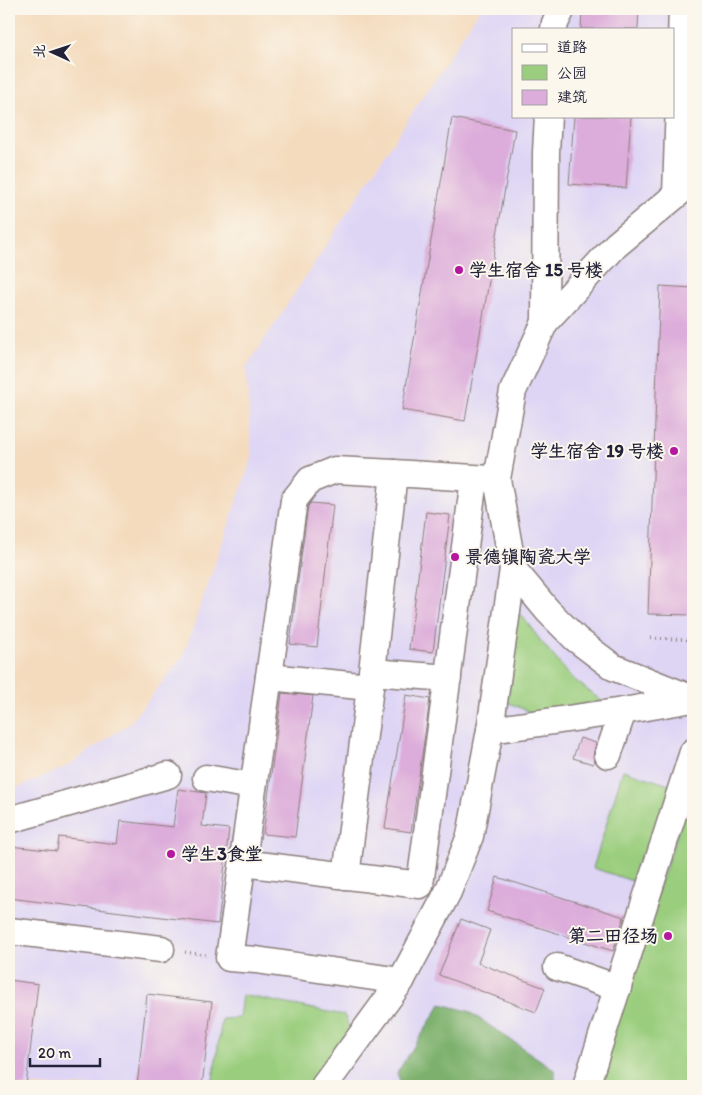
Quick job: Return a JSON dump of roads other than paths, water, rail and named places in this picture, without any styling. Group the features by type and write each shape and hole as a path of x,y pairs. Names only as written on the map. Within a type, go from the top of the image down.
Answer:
{"street":[{"path":"554,28 562,9"},
{"path":"420,885 448,678 485,479 513,392 545,322 616,245 687,191 682,9"},
{"path":"545,322 548,118"},
{"path":"401,981 229,958 243,862 246,778 269,677 294,500 310,480 335,470 485,479"},
{"path":"346,876 371,680 394,473"},
{"path":"485,479 513,569 548,611 576,639 613,667 693,699"},
{"path":"324,1086 401,981 448,892 470,836 490,730 513,569"},
{"path":"269,677 371,680 448,678"},
{"path":"490,730 693,699"},
{"path":"608,755 623,711"},
{"path":"586,1086 693,752"},
{"path":"9,820 168,775"},
{"path":"206,778 246,778"},
{"path":"243,862 420,885 448,892"},
{"path":"9,931 162,949"},
{"path":"557,967 618,988"}],"place":[{"name":"学生宿舍 15 号楼","path":"459,270"},
{"name":"学生宿舍 19 号楼","path":"674,451"},
{"name":"景德镇陶瓷大学","path":"455,557"},
{"name":"学生3食堂","path":"171,854"},
{"name":"第二田径场","path":"668,936"}]}
